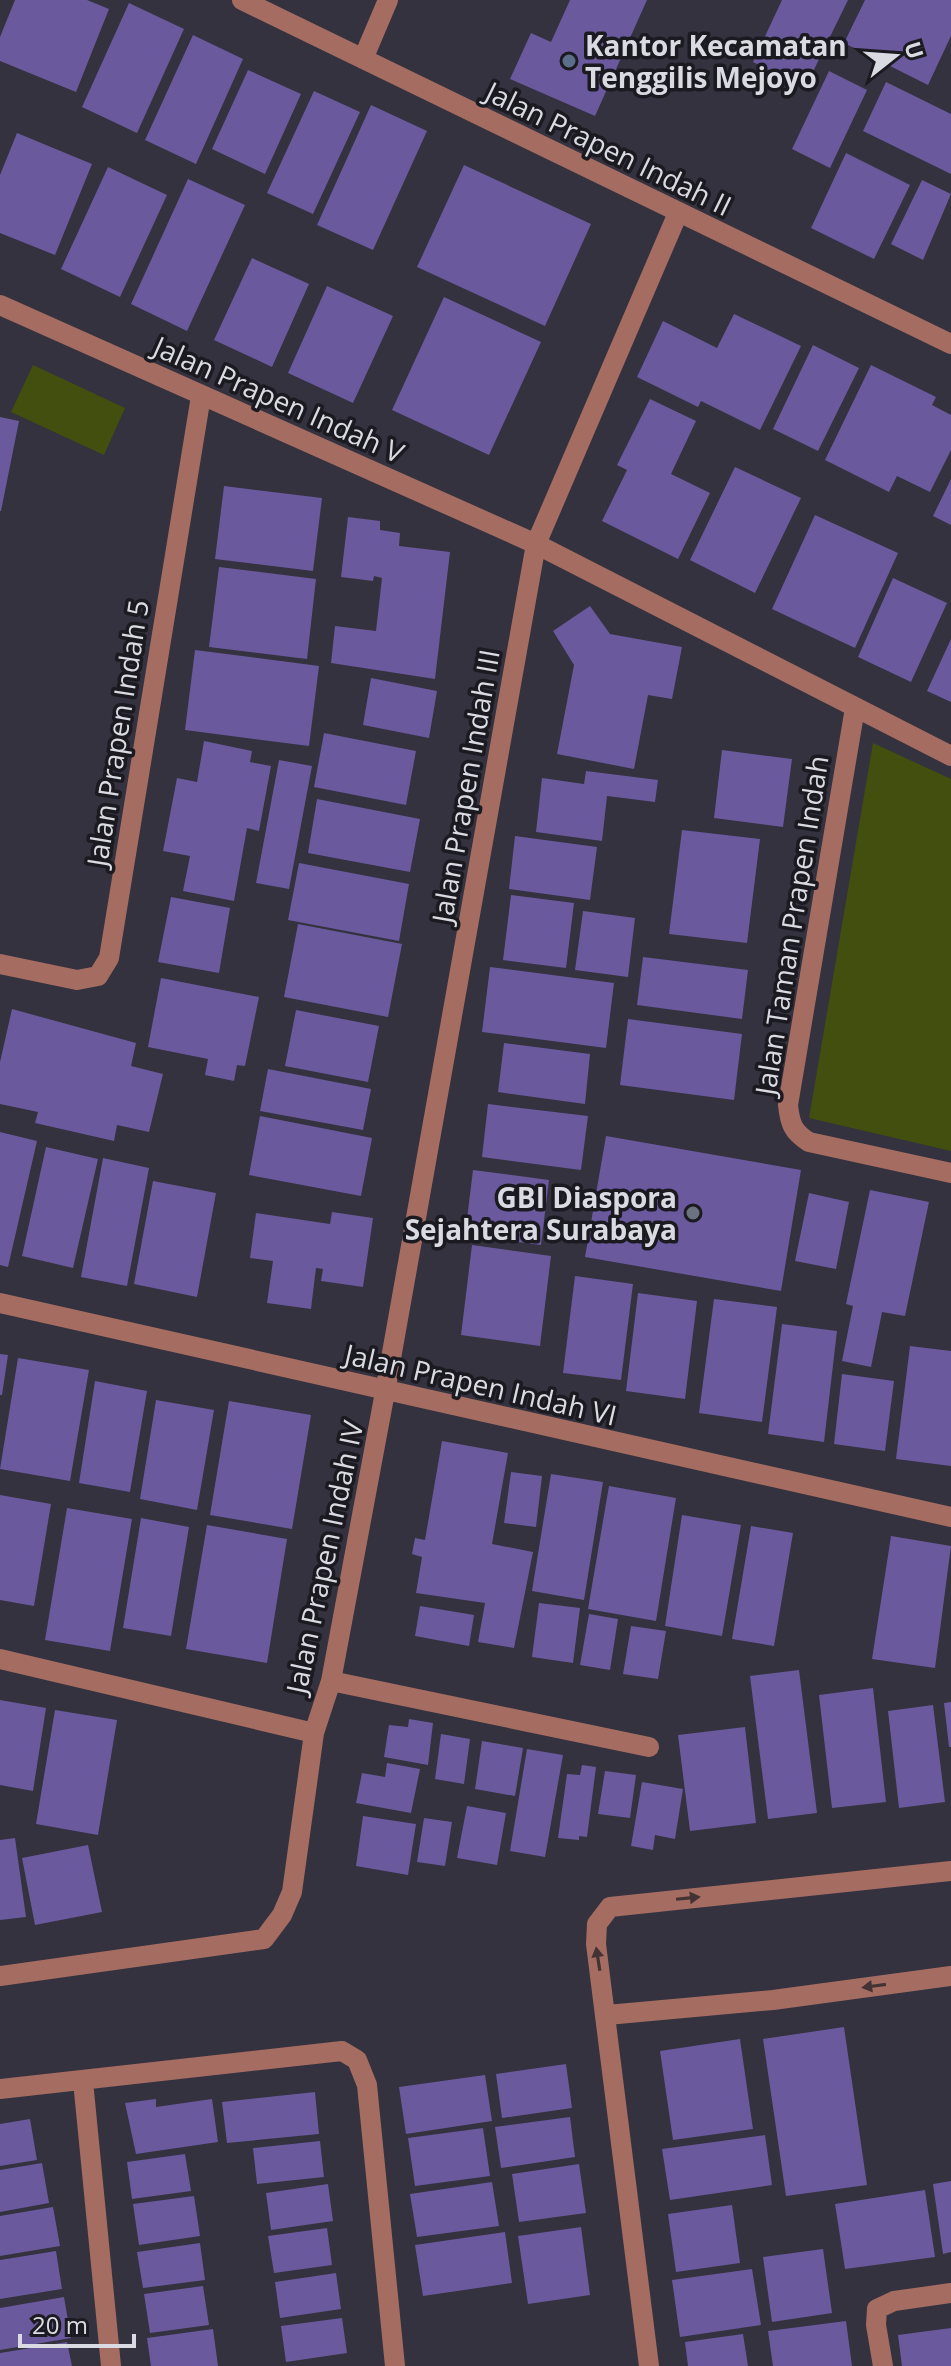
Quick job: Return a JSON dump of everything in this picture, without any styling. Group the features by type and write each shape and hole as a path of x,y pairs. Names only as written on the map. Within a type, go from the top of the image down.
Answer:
{"street":[{"name":"Jalan Prapen Indah II","path":"242,0 951,344"},
{"path":"363,59 388,0"},
{"name":"Jalan Prapen Indah III","path":"385,1392 536,544 678,213"},
{"name":"Jalan Prapen Indah V","path":"0,305 536,544"},
{"name":"Jalan Prapen Indah 5","path":"0,964 77,980 98,976 109,958 201,396"},
{"path":"536,544 951,756"},
{"name":"Jalan Taman Prapen Indah","path":"855,708 788,1105 790,1122 797,1135 809,1142 951,1173"},
{"name":"Jalan Prapen Indah VI","path":"0,1303 951,1517"},
{"name":"Jalan Prapen Indah IV","path":"0,1976 264,1939 282,1915 292,1892 314,1733 331,1681 385,1392"},
{"name":"Jalan Prapen Indah IV","path":"0,1659 314,1733"},
{"path":"331,1681 649,1747"},
{"path":"649,2366 596,1944 597,1924 610,1907 951,1871"},
{"path":"607,2015 773,2000 951,1976"},
{"path":"0,2089 342,2051 357,2060 367,2085 395,2366"},
{"path":"83,2081 111,2366"},
{"path":"883,2366 876,2325 877,2309 894,2301 951,2293"}],"green space":[{"path":"33,365 125,408 104,455 11,412"},
{"path":"873,743 951,779 951,1151 809,1118"}],"building":[{"path":"15,0 87,0 109,9 76,92 0,61 0,37"},
{"name":"Kantor Kecamatan Tenggilis Mejoyo","path":"570,0 647,0 595,116 510,79 531,33 551,42"},
{"path":"782,0 848,0 805,88 753,62"},
{"path":"865,0 951,0 951,36 928,85 844,43"},
{"path":"129,3 184,29 137,133 82,107"},
{"path":"193,35 243,59 196,164 145,140"},
{"path":"248,70 301,94 265,174 212,149"},
{"path":"829,71 867,90 830,168 792,149"},
{"path":"886,82 951,114 951,174 863,131"},
{"path":"314,91 360,112 313,214 267,193"},
{"path":"371,105 427,131 373,250 317,225"},
{"path":"17,133 92,164 55,255 0,233 0,175"},
{"path":"846,153 910,185 874,259 811,228"},
{"path":"464,165 591,224 545,326 417,267"},
{"path":"108,167 167,195 120,297 61,269"},
{"path":"188,179 245,205 187,331 131,304"},
{"path":"922,180 951,194 923,260 891,244"},
{"path":"252,258 309,284 272,367 214,340"},
{"path":"327,286 393,316 353,403 288,373"},
{"path":"444,297 541,342 489,455 392,410"},
{"path":"734,314 801,346 760,430 701,401 698,407 637,377 663,321 717,348"},
{"path":"813,345 859,368 818,451 773,429"},
{"path":"871,365 936,397 932,405 951,415 951,450 930,492 897,476 889,492 825,460"},
{"path":"650,399 696,421 671,474 710,493 678,559 602,521 627,470 617,465"},
{"path":"0,417 19,421 1,511 0,511"},
{"path":"735,467 801,498 755,593 690,560"},
{"path":"951,479 951,525 933,516"},
{"path":"224,486 322,498 313,571 215,559"},
{"path":"815,515 898,553 855,648 772,609"},
{"path":"348,517 380,521 380,530 400,533 399,546 450,552 435,679 331,663 335,626 376,631 382,578 374,576 373,581 341,577"},
{"path":"219,567 316,579 307,659 209,647"},
{"path":"893,578 947,603 911,682 858,657"},
{"path":"590,606 610,634 682,647 672,699 648,695 634,769 557,754 574,665 553,631"},
{"path":"951,639 951,702 927,691"},
{"path":"195,650 319,666 309,746 185,730"},
{"path":"371,678 437,691 429,738 363,725"},
{"path":"324,733 416,751 406,805 314,787"},
{"path":"204,741 252,751 250,762 271,766 259,831 247,828 234,901 183,891 190,856 163,851 177,778 197,782"},
{"path":"722,750 792,759 783,827 714,818"},
{"path":"279,760 312,766 289,889 256,883"},
{"path":"586,771 658,780 655,802 607,796 602,841 536,832 542,778 584,784"},
{"path":"317,799 420,819 410,872 308,853"},
{"path":"682,830 760,839 747,943 669,934"},
{"path":"515,836 597,847 590,900 509,889"},
{"path":"299,863 409,884 399,941 288,920"},
{"path":"511,895 574,903 566,968 503,960"},
{"path":"171,897 230,908 219,973 158,962"},
{"path":"583,911 635,918 628,977 575,970"},
{"path":"298,924 402,944 388,1017 284,997"},
{"path":"643,957 748,970 742,1019 637,1005"},
{"path":"490,967 614,983 606,1048 482,1032"},
{"path":"161,978 259,997 245,1066 237,1065 234,1081 205,1075 208,1059 148,1047"},
{"path":"12,1009 136,1043 131,1066 163,1074 149,1132 117,1125 114,1141 35,1123 38,1112 0,1104 0,1062"},
{"path":"296,1010 379,1026 368,1082 285,1066"},
{"path":"628,1019 742,1034 734,1100 620,1085"},
{"path":"504,1043 590,1054 585,1104 498,1092"},
{"path":"268,1069 371,1089 363,1130 260,1111"},
{"path":"488,1104 588,1116 581,1170 482,1157"},
{"path":"260,1116 372,1138 361,1196 249,1175"},
{"path":"0,1132 37,1141 8,1267 0,1265"},
{"name":"GBI Diaspora Sejahtera Surabaya","path":"606,1136 801,1170 781,1291 585,1257"},
{"path":"46,1147 98,1159 73,1268 22,1256"},
{"path":"103,1158 149,1168 127,1286 81,1277"},
{"path":"473,1170 549,1180 541,1245 465,1235"},
{"path":"153,1181 216,1193 197,1297 134,1284"},
{"path":"870,1190 929,1202 905,1316 882,1312 871,1367 842,1361 853,1306 846,1304"},
{"path":"809,1193 849,1202 836,1269 795,1261"},
{"path":"332,1212 373,1218 363,1287 321,1281 323,1269 316,1268 311,1309 267,1303 273,1261 250,1258 256,1213 330,1224"},
{"path":"472,1245 551,1256 540,1346 461,1335"},
{"path":"575,1276 633,1284 621,1380 563,1373"},
{"path":"638,1293 697,1301 685,1399 626,1391"},
{"path":"714,1299 777,1307 762,1422 699,1413"},
{"path":"782,1324 837,1331 824,1442 768,1434"},
{"path":"910,1346 951,1351 951,1466 896,1459"},
{"path":"0,1354 8,1355 2,1395 0,1395"},
{"path":"18,1358 89,1370 70,1481 0,1469"},
{"path":"842,1374 894,1381 885,1451 834,1444"},
{"path":"95,1381 147,1391 130,1492 79,1483"},
{"path":"156,1400 214,1410 197,1510 140,1499"},
{"path":"229,1401 311,1415 292,1529 210,1515"},
{"path":"442,1441 508,1453 492,1544 533,1552 514,1648 478,1642 485,1603 416,1593 422,1557 412,1554 415,1538 425,1540"},
{"path":"511,1472 542,1476 536,1527 504,1523"},
{"path":"551,1474 603,1482 584,1600 532,1591"},
{"path":"609,1486 676,1498 656,1621 588,1609"},
{"path":"0,1495 51,1504 34,1606 0,1600"},
{"path":"67,1508 132,1519 110,1651 45,1640"},
{"path":"682,1515 741,1525 722,1636 665,1626"},
{"path":"141,1518 189,1527 171,1636 123,1628"},
{"path":"207,1525 287,1539 267,1663 186,1649"},
{"path":"751,1526 793,1533 774,1646 732,1639"},
{"path":"891,1536 951,1546 935,1668 872,1659"},
{"path":"539,1603 580,1608 573,1663 532,1657"},
{"path":"420,1606 474,1615 469,1646 415,1636"},
{"path":"589,1614 618,1619 610,1670 580,1665"},
{"path":"631,1626 666,1631 658,1679 623,1674"},
{"path":"799,1670 817,1813 768,1819 750,1676"},
{"path":"873,1688 886,1802 832,1808 819,1695"},
{"path":"0,1700 46,1708 33,1791 0,1785"},
{"path":"951,1702 951,1747 949,1747 944,1703"},
{"path":"933,1705 945,1802 899,1808 888,1711"},
{"path":"55,1710 117,1720 98,1835 36,1824"},
{"path":"409,1719 433,1723 428,1765 384,1757 389,1725 408,1727"},
{"path":"745,1727 756,1823 690,1831 678,1735"},
{"path":"441,1734 470,1739 464,1784 435,1779"},
{"path":"482,1741 523,1748 515,1796 475,1789"},
{"path":"527,1749 563,1755 545,1857 510,1851"},
{"path":"387,1763 420,1769 411,1813 356,1803 362,1773 385,1777"},
{"path":"582,1765 596,1767 587,1837 579,1836 579,1840 558,1838 567,1774 580,1775"},
{"path":"605,1771 636,1775 630,1818 598,1814"},
{"path":"642,1782 683,1789 675,1839 655,1835 653,1850 631,1846"},
{"path":"467,1806 506,1813 497,1865 457,1858"},
{"path":"363,1816 416,1824 408,1875 356,1866"},
{"path":"424,1818 452,1822 445,1866 417,1862"},
{"path":"15,1838 26,1917 0,1920 0,1840"},
{"path":"88,1845 102,1912 35,1925 22,1858"},
{"path":"844,2027 867,2185 786,2196 763,2039"},
{"path":"740,2039 753,2129 673,2140 660,2051"},
{"path":"566,2064 572,2108 502,2118 496,2074"},
{"path":"485,2075 492,2121 406,2134 399,2087"},
{"path":"315,2092 319,2134 227,2143 222,2102"},
{"path":"156,2099 156,2107 212,2099 218,2142 136,2154 125,2103"},
{"path":"570,2117 575,2157 501,2168 495,2127"},
{"path":"30,2119 37,2160 0,2166 0,2124"},
{"path":"483,2128 490,2176 415,2186 408,2138"},
{"path":"765,2135 772,2185 670,2200 662,2149"},
{"path":"320,2141 324,2177 257,2184 253,2148"},
{"path":"185,2154 191,2191 132,2199 127,2162"},
{"path":"42,2163 49,2203 0,2212 0,2170"},
{"path":"579,2164 586,2213 519,2222 512,2174"},
{"path":"951,2181 951,2252 943,2254 933,2184"},
{"path":"492,2182 499,2226 417,2237 410,2194"},
{"path":"328,2184 333,2221 271,2230 266,2193"},
{"path":"925,2190 935,2257 845,2269 835,2204"},
{"path":"194,2196 200,2236 139,2245 133,2204"},
{"path":"732,2205 740,2263 676,2272 668,2214"},
{"path":"53,2207 60,2246 0,2256 0,2216"},
{"path":"581,2227 590,2295 528,2304 518,2236"},
{"path":"327,2228 332,2265 274,2273 268,2236"},
{"path":"505,2232 512,2283 423,2296 415,2245"},
{"path":"200,2243 205,2280 143,2288 137,2252"},
{"path":"823,2249 832,2313 772,2322 763,2257"},
{"path":"56,2251 62,2289 0,2299 0,2260"},
{"path":"752,2269 761,2325 680,2337 672,2280"},
{"path":"336,2273 341,2309 280,2318 275,2282"},
{"path":"203,2286 209,2325 150,2333 144,2294"},
{"path":"64,2297 71,2338 0,2350 0,2308"},
{"path":"342,2318 347,2353 286,2362 281,2326"},
{"path":"846,2321 852,2366 773,2366 768,2331"},
{"path":"951,2328 951,2366 902,2366 898,2335"},
{"path":"213,2329 218,2366 151,2366 147,2338"},
{"path":"743,2334 748,2366 688,2366 685,2342"},
{"path":"67,2342 72,2366 0,2366 0,2353"}],"place":[{"name":"Kantor Kecamatan Tenggilis Mejoyo","path":"569,61"},
{"name":"GBI Diaspora Sejahtera Surabaya","path":"693,1213"}]}
